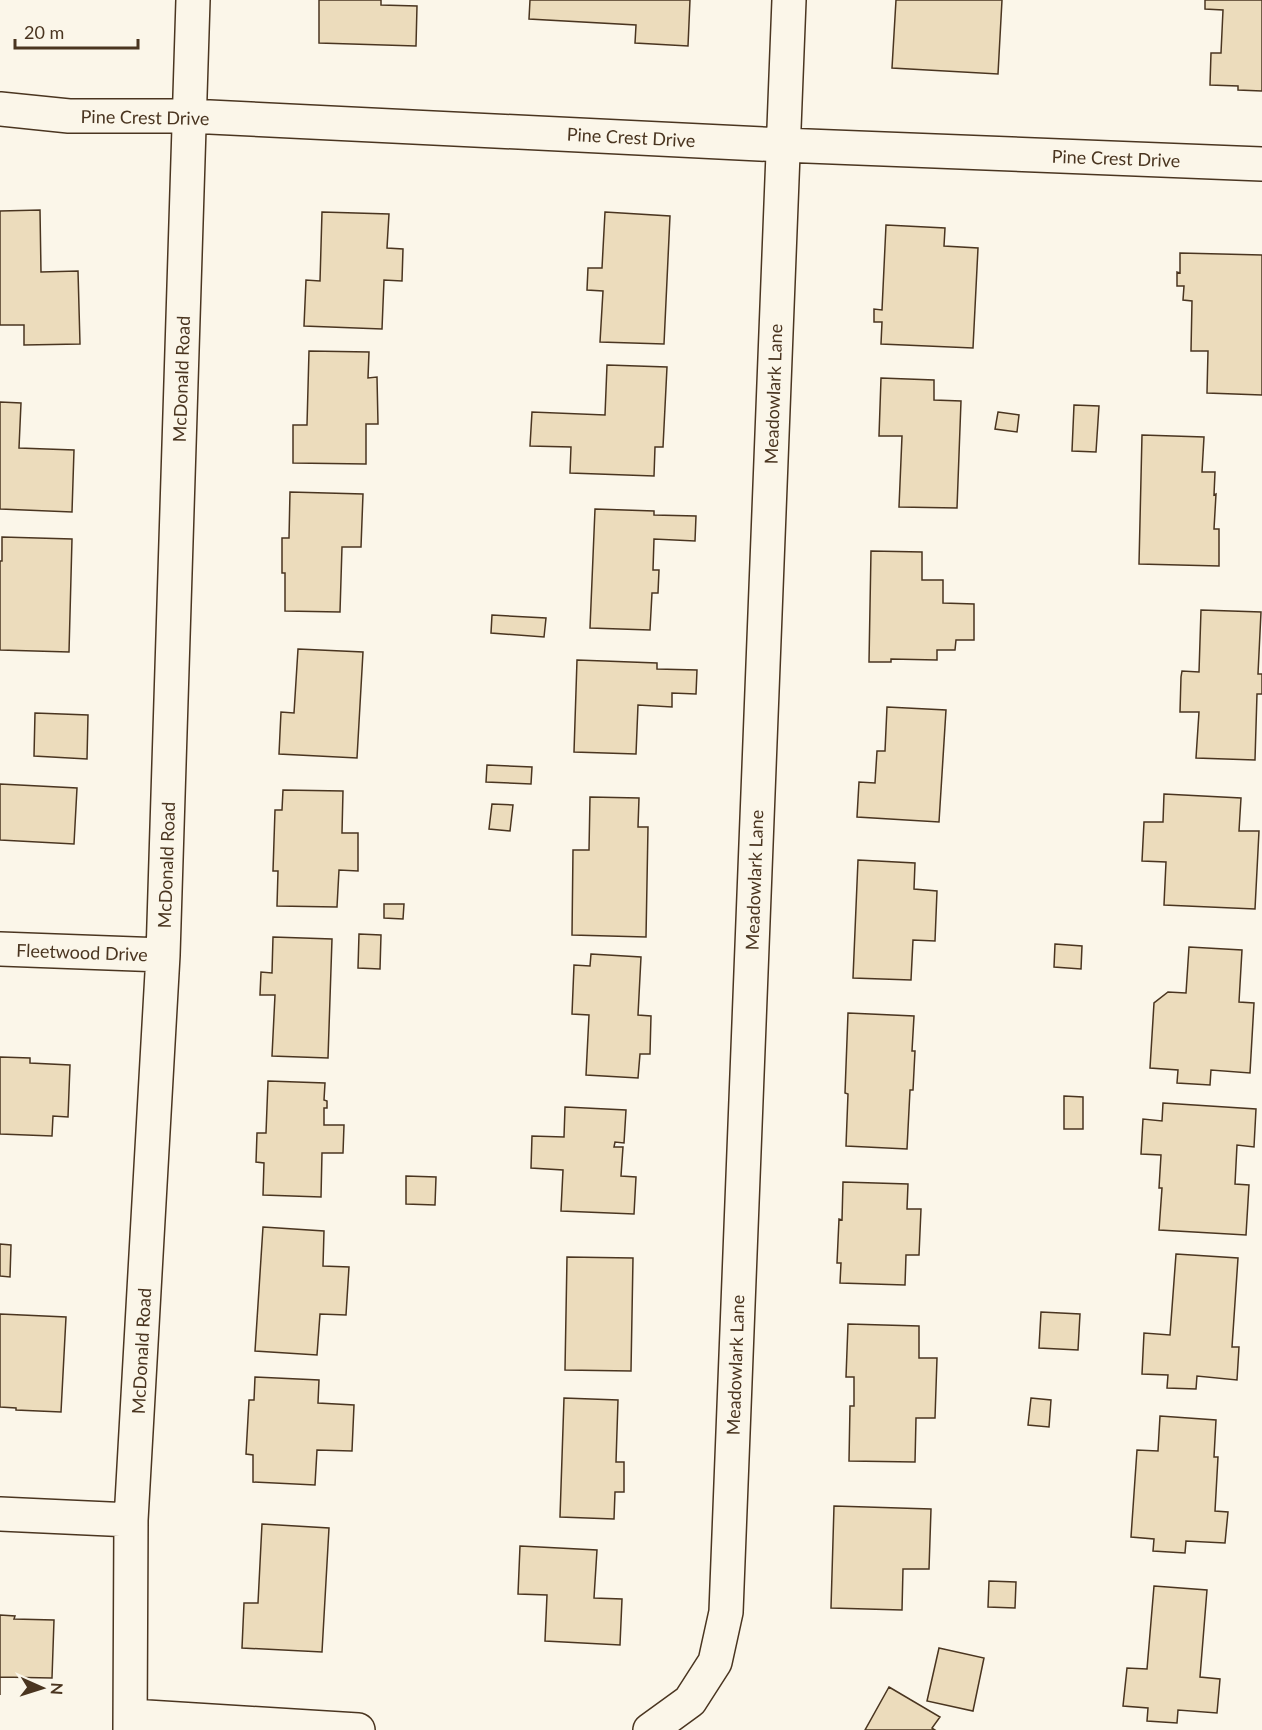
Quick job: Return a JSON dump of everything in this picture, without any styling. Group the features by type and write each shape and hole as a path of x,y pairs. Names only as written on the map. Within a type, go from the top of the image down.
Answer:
{"street":[{"name":"McDonald Road","path":"130,1723 131,1520 163,955 193,0"},
{"name":"Meadowlark Lane","path":"650,1730 690,1701 715,1662 726,1612 789,0"},
{"name":"Pine Crest Drive","path":"0,109 69,117 189,116 782,145 1262,164"},
{"name":"Fleetwood Drive","path":"0,949 163,955"},
{"path":"0,1514 131,1520"},
{"path":"130,1723 358,1730"}],"building":[{"path":"319,0 381,0 381,5 417,6 416,46 319,43"},
{"path":"530,0 690,0 688,46 635,43 636,25 529,19"},
{"path":"896,0 1002,0 998,74 892,68"},
{"path":"1205,0 1262,0 1262,91 1238,90 1238,86 1210,85 1211,53 1221,53 1223,10 1205,9"},
{"path":"40,210 41,272 78,271 80,344 24,345 24,325 0,325 0,211"},
{"path":"322,212 389,214 387,248 403,249 402,281 384,280 382,329 304,326 306,280 320,281"},
{"path":"605,212 670,216 664,344 600,342 603,291 587,290 588,268 602,268"},
{"path":"886,225 945,228 944,246 978,248 973,348 881,344 882,322 874,322 874,309 882,310"},
{"path":"1180,253 1262,255 1262,395 1207,393 1208,351 1191,351 1192,301 1183,300 1184,286 1177,286 1177,272 1180,273"},
{"path":"309,351 369,352 368,378 377,377 378,424 366,424 366,464 293,463 293,425 307,425"},
{"path":"607,365 667,367 663,447 655,447 654,476 570,473 571,447 530,446 532,412 605,415"},
{"path":"881,378 934,380 934,400 961,401 957,508 899,507 902,436 879,436"},
{"path":"0,402 21,403 19,448 74,450 72,512 0,509"},
{"path":"1074,405 1099,406 1096,452 1072,451"},
{"path":"998,412 1019,415 1017,432 995,429"},
{"path":"1142,435 1204,437 1202,472 1215,472 1214,529 1219,529 1219,566 1139,564"},
{"path":"290,492 363,494 361,547 342,547 340,612 285,611 282,538 289,538"},
{"path":"595,509 654,511 654,515 696,516 695,541 654,539 653,570 659,570 658,593 652,593 650,630 590,628"},
{"path":"2,537 72,539 69,652 0,650"},
{"path":"871,551 922,552 922,580 943,580 943,603 974,604 974,640 956,640 955,650 937,650 937,660 891,659 891,662 869,662"},
{"path":"1201,610 1261,612 1258,674 1262,674 1262,694 1257,694 1255,760 1196,758 1199,712 1180,712 1181,677 1182,671 1199,672"},
{"path":"492,615 546,618 544,637 491,633"},
{"path":"298,649 363,652 357,758 279,754 281,712 294,713"},
{"path":"577,660 657,663 657,669 697,670 696,694 672,693 672,707 638,705 636,754 574,752"},
{"path":"887,707 946,710 939,822 857,817 859,782 875,783 877,751 885,751"},
{"path":"35,713 88,715 87,759 34,756"},
{"path":"487,765 532,767 531,784 486,782"},
{"path":"0,784 77,788 74,844 0,840"},
{"path":"283,790 343,791 342,833 358,833 358,871 339,870 337,907 277,906 278,871 273,871 275,810 282,810"},
{"path":"1164,794 1241,798 1239,831 1259,831 1255,909 1164,905 1166,862 1142,861 1144,822 1163,822"},
{"path":"590,797 639,798 638,827 648,827 646,937 572,935 573,850 589,850"},
{"path":"492,804 513,805 510,831 489,829"},
{"path":"858,860 915,863 914,889 937,891 935,941 913,940 911,980 853,978"},
{"path":"384,904 404,904 403,919 384,918"},
{"path":"359,934 381,935 380,969 358,968"},
{"path":"273,937 332,939 328,1058 272,1056 275,995 260,995 261,972 272,973"},
{"path":"1055,944 1082,946 1081,969 1054,967"},
{"path":"1189,947 1242,950 1239,1002 1254,1003 1250,1073 1211,1070 1210,1085 1177,1083 1178,1070 1150,1068 1154,1003 1168,992 1186,993"},
{"path":"591,954 641,957 638,1015 651,1016 650,1054 640,1054 638,1078 586,1075 589,1015 572,1014 574,965 590,966"},
{"path":"848,1013 914,1016 913,1090 910,1090 907,1149 846,1146"},
{"path":"0,1057 30,1058 30,1063 70,1065 68,1117 53,1116 52,1136 0,1134"},
{"path":"268,1081 325,1083 324,1100 327,1101 327,1108 324,1108 324,1125 344,1125 343,1153 322,1153 321,1197 263,1195 264,1163 256,1162 257,1133 266,1133"},
{"path":"1064,1096 1083,1097 1083,1129 1064,1129"},
{"path":"1163,1103 1256,1109 1254,1147 1237,1145 1235,1184 1249,1185 1246,1235 1159,1230 1162,1188 1159,1188 1161,1155 1141,1154 1143,1119 1162,1121"},
{"path":"565,1107 626,1110 624,1143 615,1142 614,1147 623,1147 621,1176 636,1177 634,1214 561,1211 563,1170 531,1168 532,1136 564,1137"},
{"path":"406,1176 436,1177 435,1205 406,1204"},
{"path":"843,1182 908,1184 907,1209 921,1209 919,1255 906,1255 905,1285 840,1283 841,1263 837,1263 839,1219 842,1220"},
{"path":"263,1227 324,1231 323,1266 349,1267 346,1315 320,1314 317,1355 255,1351"},
{"path":"0,1244 11,1245 10,1277 0,1276"},
{"path":"1176,1254 1238,1258 1232,1347 1239,1347 1237,1380 1197,1376 1196,1389 1167,1388 1168,1375 1142,1374 1144,1333 1170,1335"},
{"path":"567,1257 633,1258 631,1371 565,1370"},
{"path":"1041,1312 1080,1314 1078,1350 1039,1348"},
{"path":"0,1314 66,1317 61,1412 0,1407"},
{"path":"848,1324 919,1326 919,1358 937,1358 935,1418 916,1418 915,1462 849,1461 850,1406 854,1406 854,1377 846,1377"},
{"path":"255,1377 319,1380 318,1403 354,1405 352,1451 317,1450 315,1485 253,1482 253,1455 246,1454 249,1400 254,1400"},
{"path":"564,1398 618,1400 616,1462 624,1462 624,1492 615,1492 614,1519 560,1517"},
{"path":"1031,1398 1051,1400 1049,1427 1028,1425"},
{"path":"1160,1416 1216,1420 1214,1457 1218,1457 1215,1511 1228,1512 1225,1543 1186,1541 1185,1553 1153,1551 1154,1539 1131,1537 1137,1450 1158,1451"},
{"path":"834,1506 931,1509 929,1569 903,1569 902,1610 831,1608"},
{"path":"262,1524 329,1528 322,1652 242,1648 244,1603 258,1603"},
{"path":"520,1546 597,1550 594,1598 622,1599 620,1645 545,1641 547,1595 518,1594"},
{"path":"989,1581 1016,1582 1015,1608 988,1607"},
{"path":"1154,1586 1207,1590 1200,1677 1220,1679 1217,1713 1178,1710 1177,1723 1147,1721 1148,1708 1123,1706 1127,1668 1147,1669"},
{"path":"0,1615 15,1616 14,1619 54,1620 52,1678 0,1677"},
{"path":"939,1648 984,1658 973,1711 927,1701"},
{"path":"889,1687 940,1717 932,1728 935,1730 865,1730"}]}
